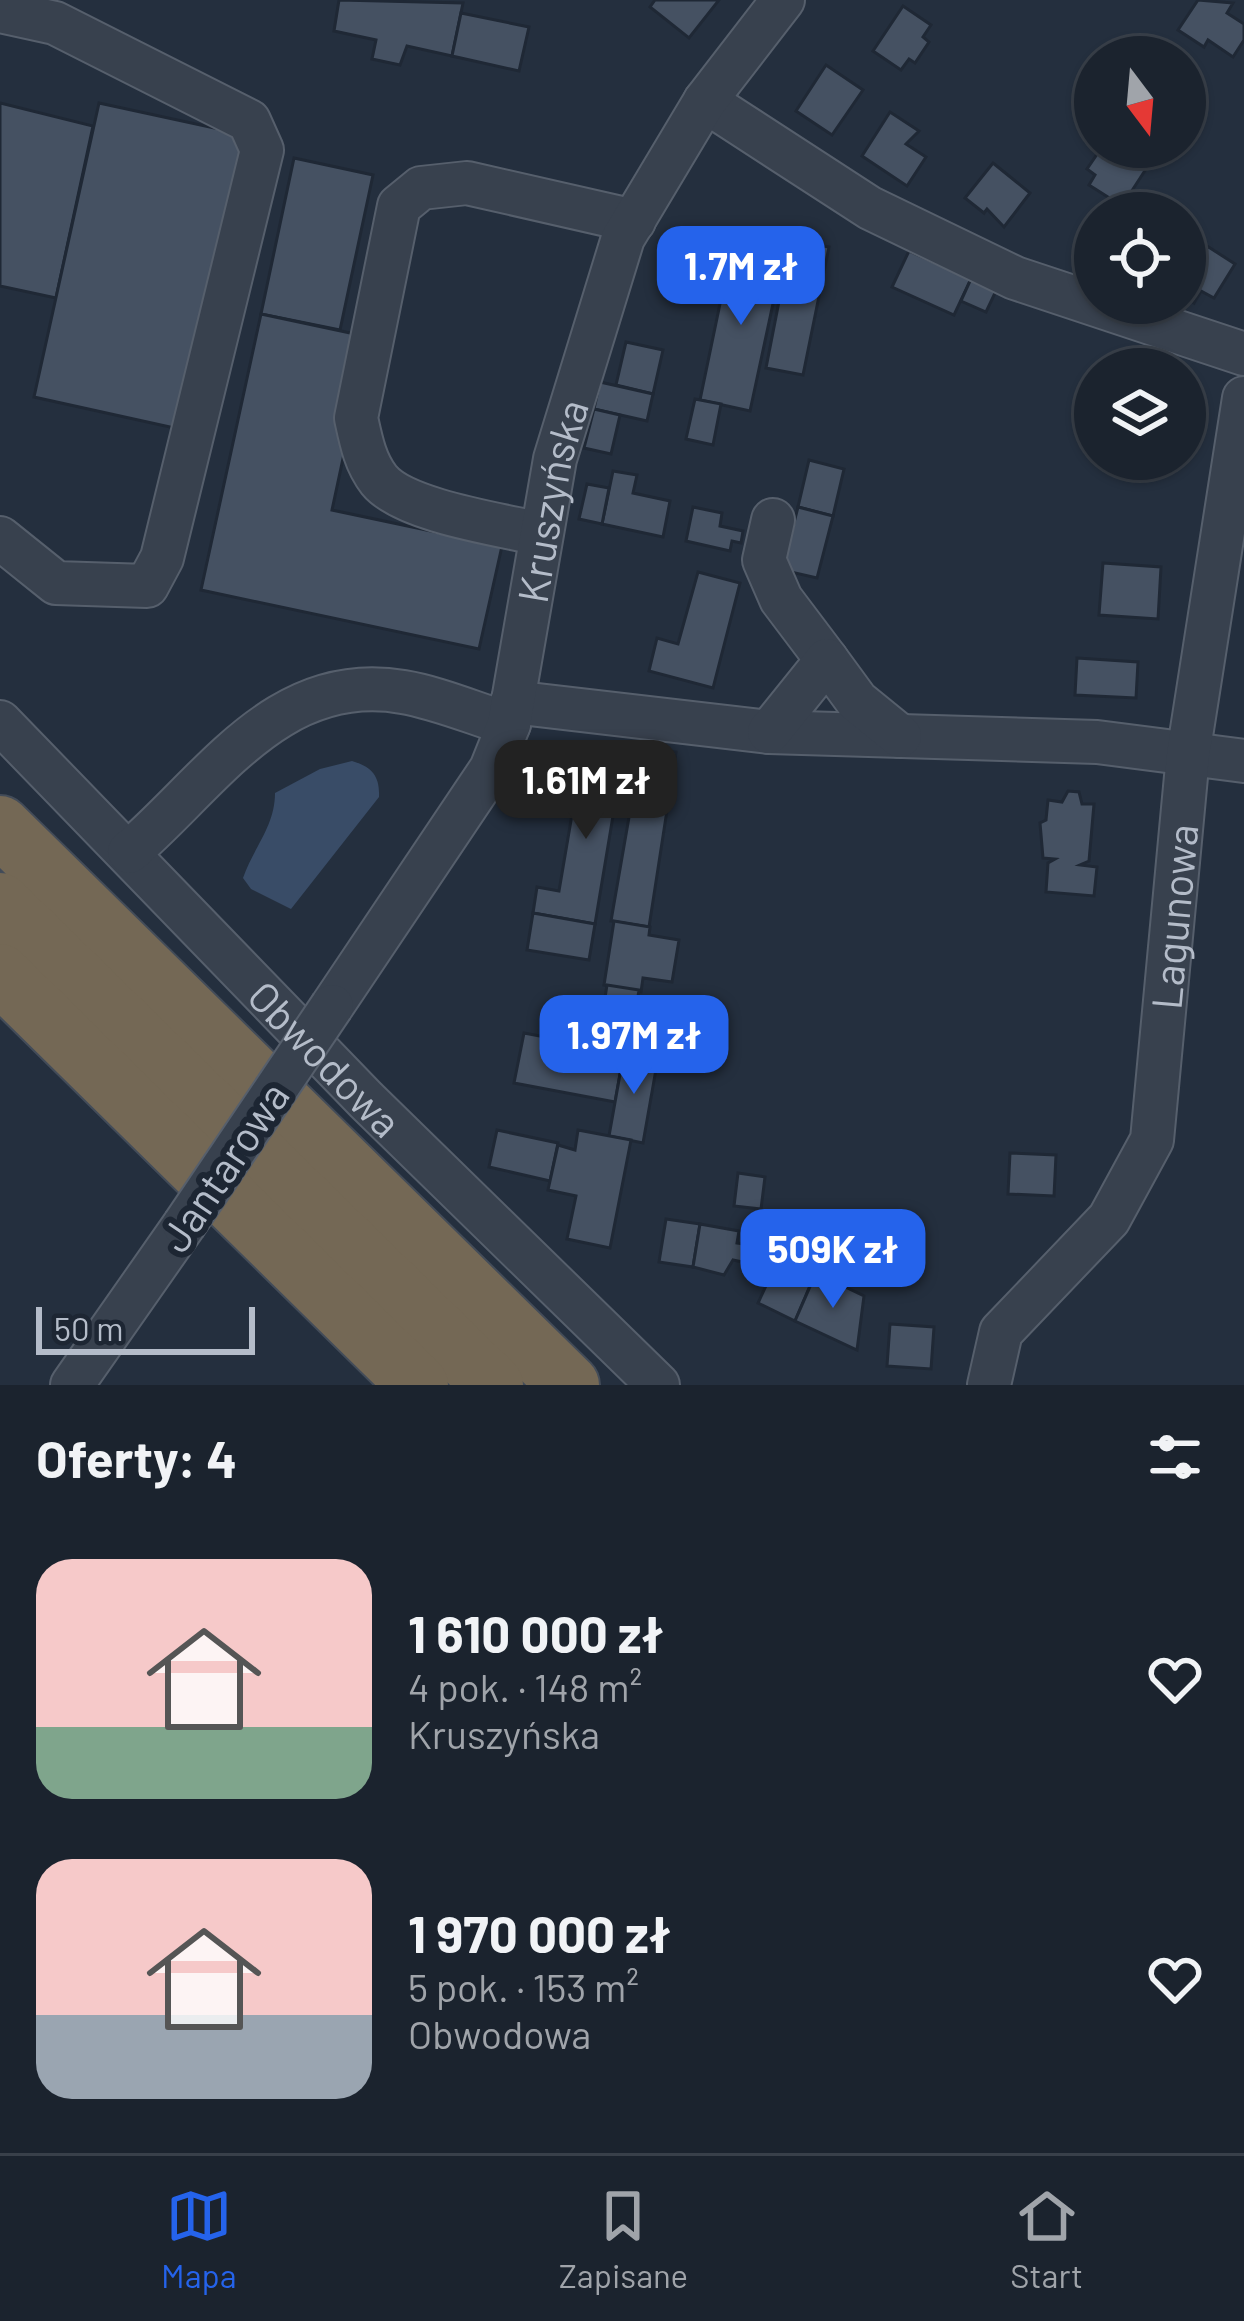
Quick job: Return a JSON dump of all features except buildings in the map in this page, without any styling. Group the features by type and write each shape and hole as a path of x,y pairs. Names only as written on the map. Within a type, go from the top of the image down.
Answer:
{"highway":[{"path":"0,826 568,1385"},
{"path":"0,902 493,1385"},
{"path":"0,974 418,1385"}],"street":[{"name":"Kruszyńska","path":"332,1006 491,769 510,713 562,437 623,238 705,101 783,0"},
{"path":"0,11 55,23 249,121 262,150 161,558 147,586 56,583 0,538"},
{"path":"705,101 870,208 1016,278 1244,354"},
{"path":"541,534 437,509 400,493 382,484 364,454 356,418 399,206 421,188 467,183 634,221"},
{"name":"Lagunowa","path":"988,1385 1000,1332 1109,1219 1152,1140 1188,755 1244,398"},
{"path":"773,520 764,560 781,599 857,701 900,736"},
{"path":"769,732 827,660"},
{"path":"129,852 255,728 326,695 403,692 510,713 769,732 1097,742 1244,761"},
{"name":"Obwodowa","path":"0,722 366,1100 658,1385"},
{"name":"Jantarowa","path":"72,1385 332,1006"}],"water":[{"path":"352,761 373,773 379,797 291,909 251,889 243,878 268,826 275,793 320,769"}]}
